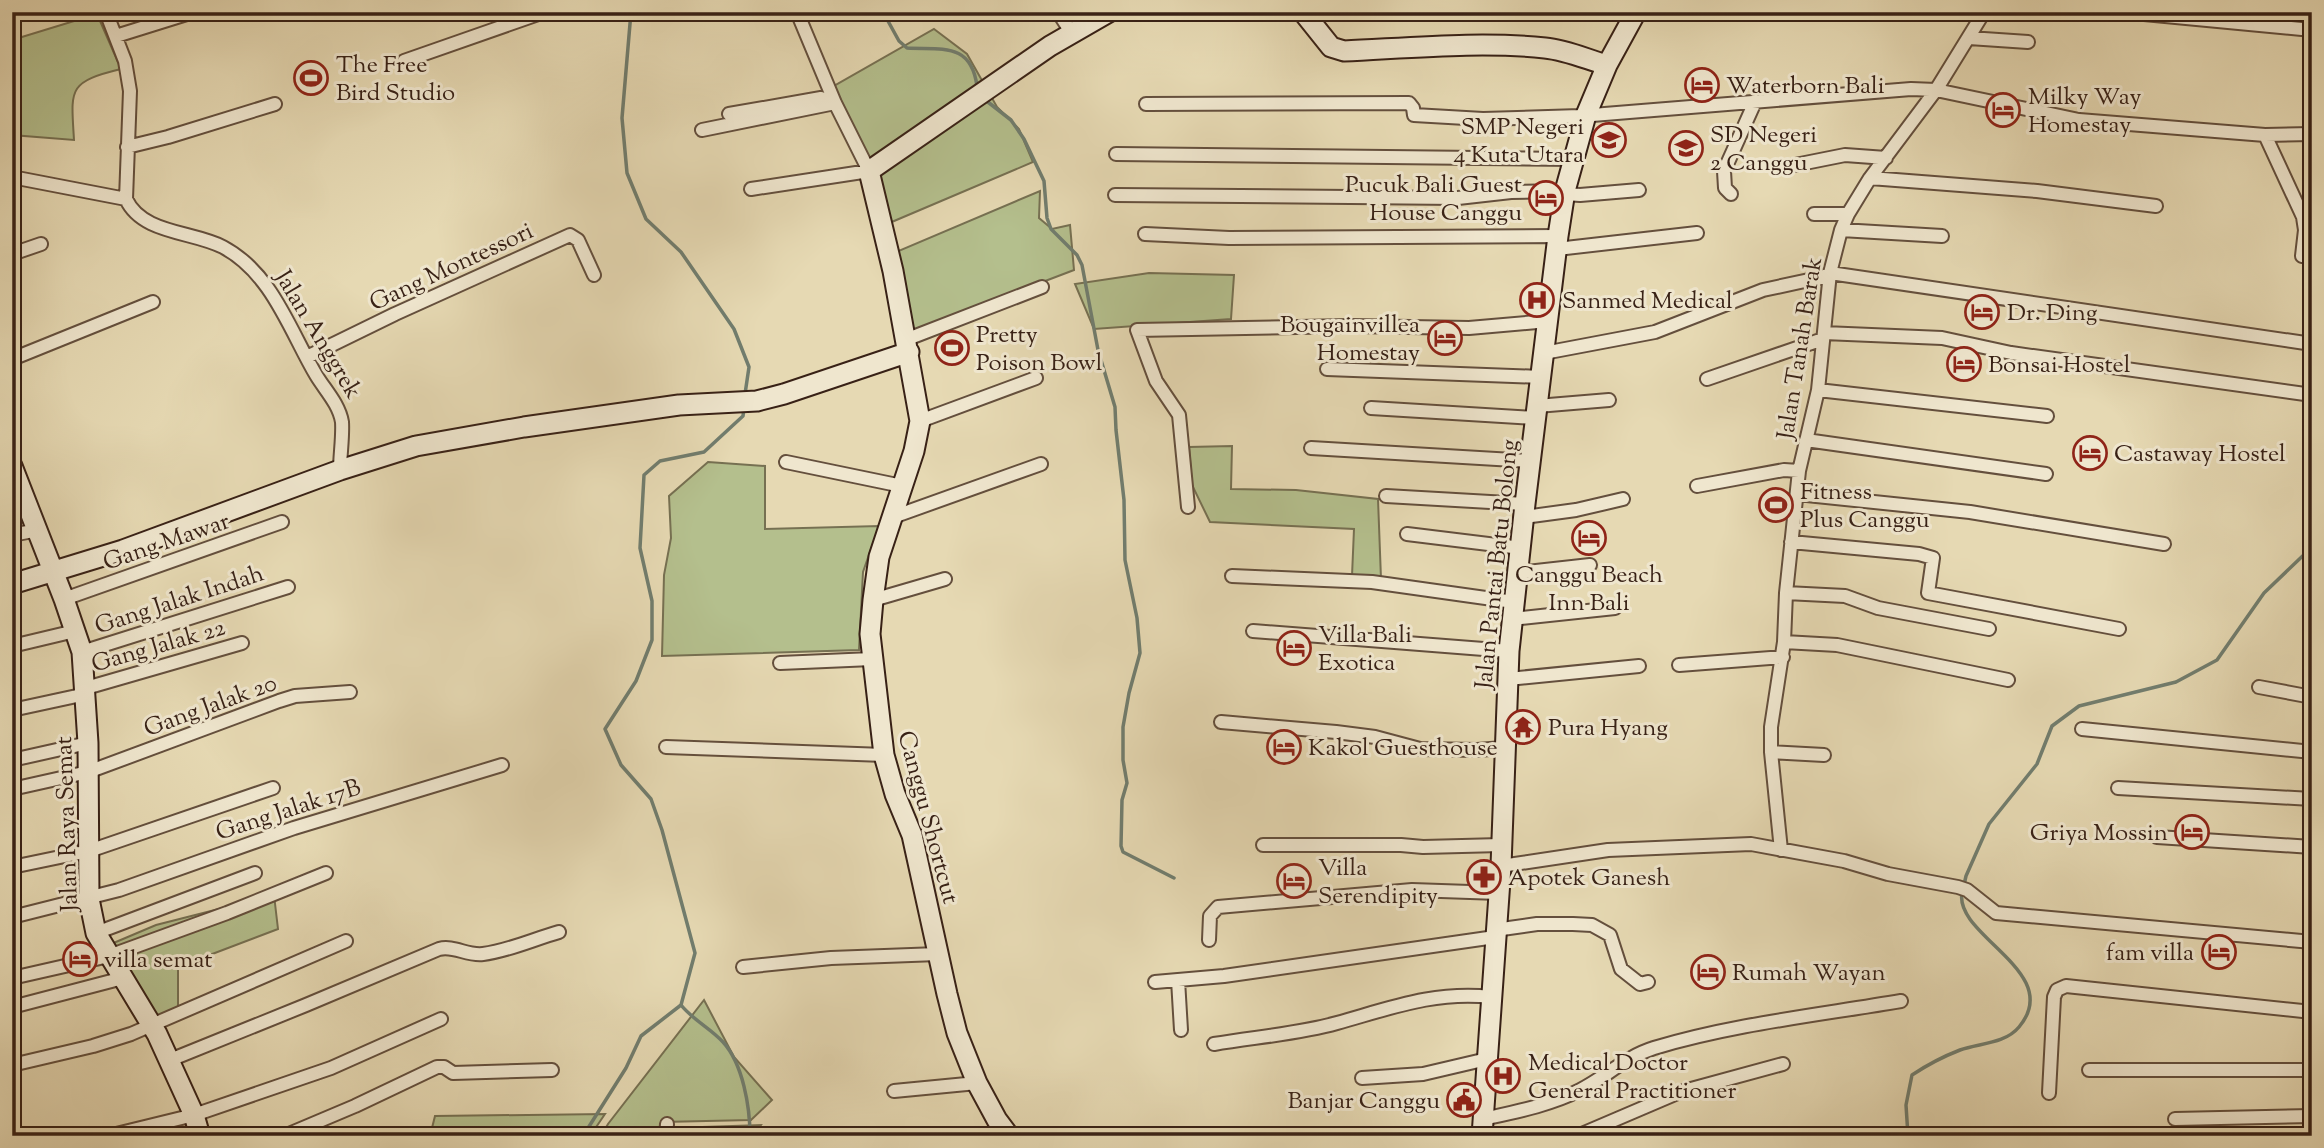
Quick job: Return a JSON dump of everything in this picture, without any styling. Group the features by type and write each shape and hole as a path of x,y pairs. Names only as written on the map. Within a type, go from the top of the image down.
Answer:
{"street":[{"path":"12,177 126,199 130,91 125,61 106,12"},
{"path":"116,36 193,12"},
{"path":"404,61 544,12"},
{"name":"Canggu Shortcut","path":"797,12 834,99 869,171 893,271 920,421 914,451 879,557 873,600 870,634 884,755 895,794 912,835 957,1033 977,1083 1009,1136"},
{"path":"1058,12 1071,32"},
{"path":"751,189 869,171 1071,32 1109,12"},
{"path":"1303,12 1331,47 1345,51 1453,47 1545,48 1569,52 1607,65"},
{"name":"Jalan Pantai Batu Bolong","path":"1483,1127 1501,866 1509,651 1557,243 1565,192 1586,115 1607,65 1636,12"},
{"name":"Jalan Tanah Barak","path":"1782,850 1771,752 1771,727 1783,657 1786,593 1797,494 1818,390 1830,273 1841,230 1870,178 1936,90 1984,12"},
{"path":"2123,12 2312,30"},
{"path":"1969,38 2028,42"},
{"path":"1146,104 1409,103 1414,115 1483,119 1586,115 1893,90 1936,90 2079,120 2265,135 2312,134"},
{"path":"729,114 834,99"},
{"path":"702,130 834,99"},
{"path":"1731,194 1724,188 1724,171 1755,102"},
{"path":"127,147 275,104"},
{"path":"2265,135 2303,217 2305,230 2302,257"},
{"path":"1116,154 1574,159"},
{"path":"1786,167 1845,155 1886,158"},
{"path":"1870,178 2037,191 2156,206"},
{"path":"1115,195 1446,198 1511,192 1565,192 1580,195 1639,190"},
{"name":"Jalan Anggrek","path":"126,199 131,210 141,219 221,246 259,279 283,312 338,408 342,423 340,470"},
{"path":"1814,214 1849,214"},
{"path":"1841,230 1942,236"},
{"path":"1145,234 1229,238 1557,243 1697,233"},
{"name":"Gang Montessori","path":"307,357 570,235 578,240 594,275"},
{"path":"12,254 41,244"},
{"path":"1544,353 1655,332 1763,290 1823,277 1830,273 2312,344"},
{"path":"12,584 54,573 340,470 416,446 524,427 679,405 757,401 784,394 907,346 1042,287"},
{"path":"12,359 153,302"},
{"path":"1188,507 1179,415 1156,382 1137,330 1351,326 1469,328 1548,321"},
{"path":"1707,379 1823,336 1942,338 2011,353 2305,394"},
{"path":"1327,369 1541,377"},
{"path":"920,421 1036,378"},
{"path":"1818,390 2048,416"},
{"path":"1371,408 1536,412 1609,400"},
{"path":"1806,440 2046,474"},
{"path":"1311,448 1530,460"},
{"path":"786,463 902,486"},
{"path":"890,518 1041,464"},
{"name":"Jalan Raya Semat","path":"12,466 82,652 89,772 89,899 96,933 170,1060 194,1115 200,1136"},
{"path":"1697,486 1784,470 1800,471"},
{"path":"1797,494 1970,512 2164,544"},
{"path":"1386,496 1524,510 1576,510 1623,499"},
{"name":"Gang Mawar","path":"64,599 282,522"},
{"path":"12,536 38,530"},
{"path":"1407,534 1521,548"},
{"path":"1791,542 1919,554 1933,558 1928,593 2119,629"},
{"path":"1517,573 1590,565"},
{"path":"1233,576 1372,582 1513,611 1615,608"},
{"path":"873,600 944,579"},
{"name":"Gang Jalak Indah","path":"82,652 288,587"},
{"path":"1786,593 1845,596 1878,608 1989,629"},
{"path":"12,646 75,631"},
{"path":"1253,631 1509,651"},
{"path":"1784,642 1837,645 2008,680"},
{"name":"Gang Jalak 22","path":"12,710 86,691 242,643"},
{"path":"1679,665 1783,657"},
{"path":"780,663 872,659"},
{"path":"1508,679 1639,666"},
{"path":"2259,687 2312,697"},
{"name":"Gang Jalak 20","path":"12,789 89,772 295,696 350,692"},
{"path":"1221,723 1375,737 1420,749 1504,748"},
{"path":"2082,729 2312,752"},
{"path":"12,760 88,743"},
{"path":"666,747 884,755"},
{"path":"1771,752 1824,755"},
{"name":"Gang Jalak 17B","path":"12,917 119,890 294,828 502,765"},
{"path":"12,867 89,851 273,788"},
{"path":"2118,788 2312,799"},
{"path":"2157,837 2312,847"},
{"path":"1501,866 1608,850 1751,844 1844,861 1888,874 1963,888 1996,914 2312,942"},
{"path":"1263,845 1401,845 1423,848 1501,845"},
{"path":"96,933 255,873"},
{"path":"12,978 108,956 227,913 326,873"},
{"path":"1209,940 1210,916 1218,908 1412,890 1499,893"},
{"path":"1155,982 1495,934 1537,924 1592,925 1610,935 1621,969 1640,984 1647,982"},
{"path":"170,1060 439,949 447,947 466,953 486,954 559,932"},
{"path":"12,1065 93,1046 152,1026 345,941"},
{"path":"743,967 831,958 938,954"},
{"path":"12,1007 123,978"},
{"path":"1178,980 1181,1030"},
{"path":"2049,1093 2054,997 2061,987 2312,1012"},
{"path":"1214,1044 1335,1023 1384,1008 1436,997 1491,997"},
{"path":"1483,1127 1580,1090 1631,1056 1654,1048 1752,1026 1901,1001"},
{"path":"108,1136 194,1115 331,1068 441,1019"},
{"path":"1362,1078 1423,1074 1488,1059"},
{"path":"1577,1136 1680,1092 1783,1064"},
{"path":"284,1136 438,1067 444,1067 453,1073 552,1070"},
{"path":"2089,1070 2312,1070"},
{"path":"894,1091 977,1083"},
{"path":"2175,1119 2312,1116"}],"green space":[{"path":"97,14 121,69 90,78 76,90 72,109 74,140 12,135 12,40"},
{"path":"934,29 967,54 997,107 1019,129 1033,162 887,224 876,173 834,86"},
{"path":"1040,191 1039,218 1052,229 1070,225 1074,270 909,333 896,252"},
{"path":"1149,273 1234,275 1231,319 1094,329 1075,284"},
{"path":"1232,446 1231,489 1296,490 1378,499 1381,579 1352,576 1354,529 1210,522 1192,485 1189,447"},
{"path":"708,462 765,466 765,529 879,526 863,572 859,650 662,656 664,575 671,538 669,496"},
{"path":"274,895 278,929 178,967 178,1014 155,1026 104,947 156,925"},
{"path":"704,1000 734,1057 772,1100 751,1120 662,1122 660,1136 601,1136 608,1124"},
{"path":"605,1114 590,1136 430,1136 435,1116"},
{"path":"761,1125 754,1136 672,1136 673,1128"}],"waterway":[{"path":"631,12 622,118 627,173 646,219 681,252 734,329 749,367 745,394"},
{"path":"883,12 899,41 907,48 943,49 961,55 974,72 977,86"},
{"path":"984,99 1011,120 1024,139 1044,181 1047,218 1051,229 1077,255 1082,265 1098,350 1115,407 1124,500 1125,560 1137,618 1140,653 1123,727 1123,760 1127,783 1122,800 1121,846 1123,852 1174,878"},
{"path":"583,1136 626,1068 641,1036 681,1005 695,953 651,799 621,765 605,729 636,681 652,640 652,601 640,548 644,475 660,461 704,452 743,416 744,408"},
{"path":"1964,885 1989,824 2037,764 2052,726 2079,706 2176,682 2217,660 2264,593 2312,547"},
{"path":"1908,1136 1906,1105 1912,1075 1953,1053 2007,1037 2019,1027 2029,1007 2028,989 2019,972 1974,924 1964,909 1962,893"},
{"path":"681,1005 723,1042 736,1062 747,1099 750,1136"}],"place":[{"name":"The Free Bird Studio","path":"311,78"},
{"name":"Waterborn Bali","path":"1702,85"},
{"name":"Milky Way Homestay","path":"2003,110"},
{"name":"SMP Negeri 4 Kuta Utara","path":"1609,140"},
{"name":"SD Negeri 2 Canggu","path":"1686,148"},
{"name":"Pucuk Bali Guest House Canggu","path":"1546,198"},
{"name":"Sanmed Medical","path":"1537,300"},
{"name":"Dr. Ding","path":"1982,312"},
{"name":"Bougainvillea Homestay","path":"1445,338"},
{"name":"Pretty Poison Bowl","path":"952,348"},
{"name":"Bonsai Hostel","path":"1964,364"},
{"name":"Castaway Hostel","path":"2090,453"},
{"name":"Fitness Plus Canggu","path":"1776,505"},
{"name":"Canggu Beach Inn Bali","path":"1589,538"},
{"name":"Villa Bali Exotica","path":"1294,648"},
{"name":"Pura Hyang","path":"1523,727"},
{"name":"Kakol Guesthouse","path":"1284,747"},
{"name":"Griya Mossin","path":"2192,832"},
{"name":"Apotek Ganesh","path":"1484,877"},
{"name":"Villa Serendipity","path":"1294,881"},
{"name":"fam villa","path":"2219,952"},
{"name":"villa semat","path":"80,959"},
{"name":"Rumah Wayan","path":"1708,972"},
{"name":"Medical Doctor General Practitioner","path":"1503,1076"},
{"name":"Banjar Canggu","path":"1464,1100"}]}
